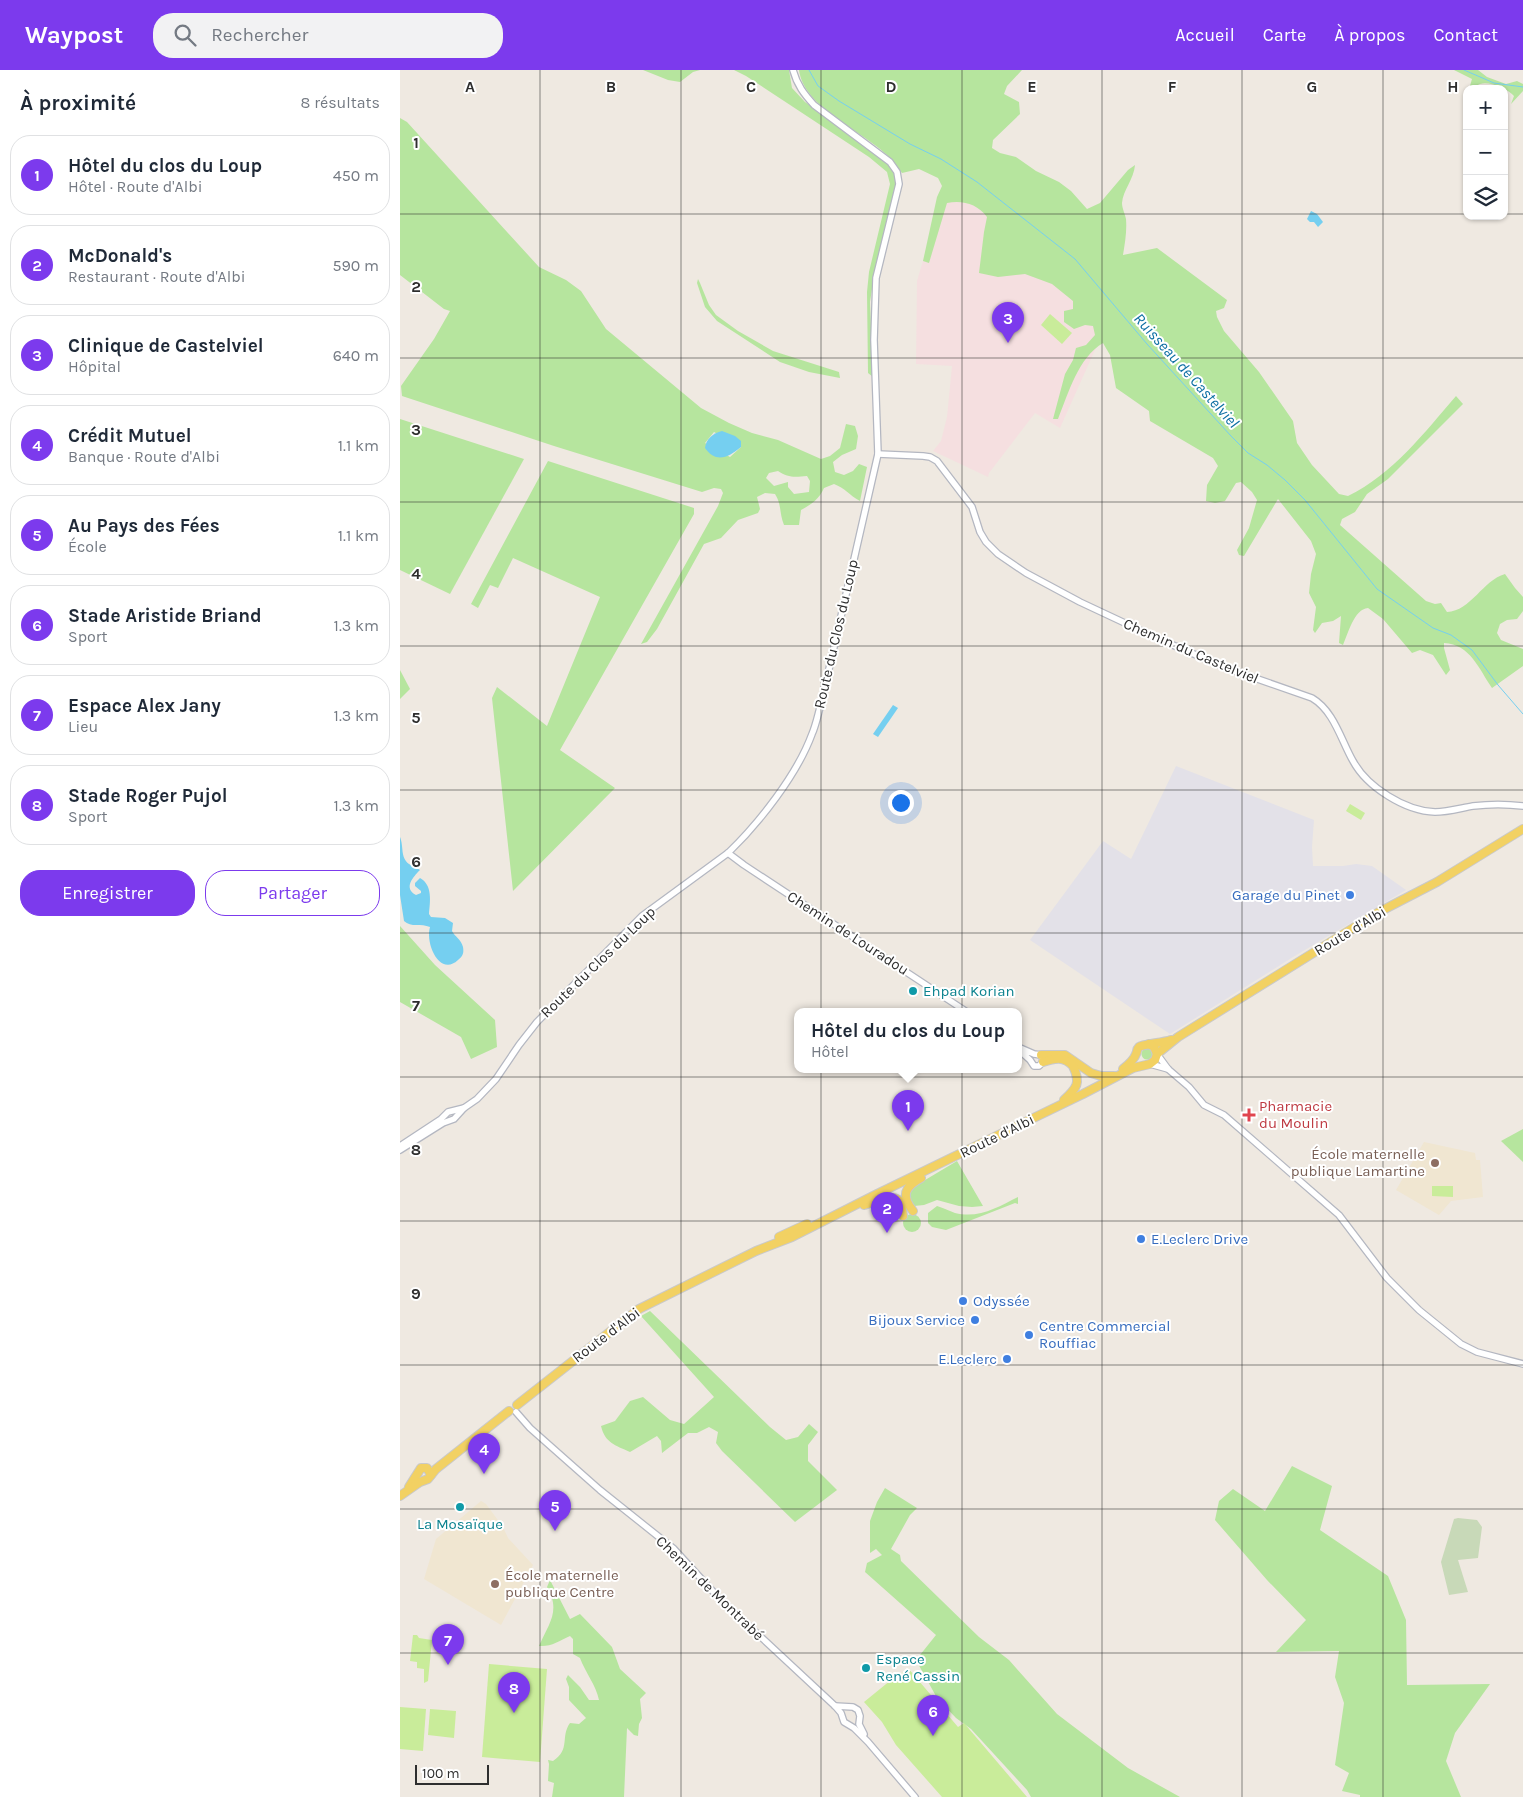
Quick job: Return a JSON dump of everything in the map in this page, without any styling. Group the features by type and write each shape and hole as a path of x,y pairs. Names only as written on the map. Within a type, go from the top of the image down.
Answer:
{"main road":[{"name":"Route d'Albi","path":"1157,1054 1178,1037 1379,912 1437,882 1523,829"},
{"name":"Route d'Albi","path":"1149,1044 1162,1043 1178,1037"},
{"path":"1149,1044 1154,1047 1157,1054 1155,1060 1147,1064 1139,1062 1136,1055 1140,1046 1149,1044"},
{"path":"1037,1058 1065,1055 1091,1073 1101,1076 1116,1076"},
{"name":"Route d'Albi","path":"1116,1076 1130,1064 1136,1055"},
{"path":"1037,1058 1061,1058 1070,1062 1074,1069 1077,1078 1076,1087 1060,1105"},
{"name":"Route d'Albi","path":"429,1471 433,1466 514,1410 639,1309 756,1251 792,1237 1116,1076 1147,1064"},
{"path":"914,1211 909,1206 905,1196 907,1188 976,1146"},
{"name":"Route d'Albi","path":"756,1251 777,1238 850,1204 877,1194"},
{"path":"845,1211 892,1198 898,1199 901,1202 903,1216"},
{"name":"Route d'Albi","path":"429,1471 480,1433"},
{"path":"400,1495 420,1477 421,1468 429,1471 428,1479 420,1477"}],"street":[{"name":"Route du Clos du Loup","path":"456,1116 477,1099 496,1079 518,1045 537,1022 642,916 728,853 745,836 775,798 800,760 812,734 878,454 874,340 876,278 897,199 899,184 894,167 883,156 814,104 799,87 793,70"},
{"name":"Chemin du Castelviel","path":"878,454 923,456 937,461 972,507 980,532 986,542 998,554 1026,573 1080,602 1161,640 1229,669 1312,698 1318,702 1329,713 1359,772 1373,786 1390,797 1419,809 1436,812 1475,806 1521,806"},
{"name":"Chemin de Louradou","path":"728,853 961,1008"},
{"path":"1022,1050 1037,1058"},
{"path":"1157,1054 1168,1069 1189,1087 1204,1105 1224,1115 1339,1215 1386,1278 1426,1316 1461,1344 1477,1352 1523,1364"},
{"path":"1147,1064 1168,1069"},
{"name":"Route du Clos du Loup","path":"452,1111 464,1108"},
{"path":"400,1146 447,1118 454,1120 455,1113 452,1111 448,1112 447,1118 400,1150"},
{"name":"Chemin de Montrabé","path":"514,1410 530,1428 600,1490 674,1549 718,1597 834,1706 842,1716"},
{"path":"834,1706 858,1710 859,1721 868,1742"},
{"path":"847,1708 843,1711 842,1716 845,1724 850,1726 868,1742 915,1797"},
{"path":"850,1726 859,1721"}],"shaded area":[{"path":"943,193 994,211 1108,321 1060,428 1035,413 989,473 988,477 933,451 941,441 947,417 952,366 916,364 917,281"},
{"path":"1176,766 1314,820 1313,866 1356,864 1372,866 1406,890 1293,957 1170,1034 1030,940 1103,841 1131,859"},
{"path":"1424,1142 1475,1153 1476,1160 1480,1160 1483,1197 1451,1201 1439,1215 1396,1190"},
{"path":"481,1501 486,1504 503,1527 508,1538 533,1565 501,1625 424,1579 436,1539"}],"green space":[{"path":"643,70 700,70 693,72 680,82 668,80"},
{"path":"734,70 789,70 792,88 805,102 862,140 890,165 896,178 895,192 874,276 870,302 873,377 868,373 867,292 869,272 890,184 887,172 869,157"},
{"path":"799,70 1022,70 1007,86 1004,94 1019,102 1020,114 993,140 992,148 1000,153 1016,157 1036,171 1059,182 1071,191 1087,209 1100,203 1128,170 1135,165 1122,203 1126,219 1123,255 1157,248 1227,300 1224,308 1216,311 1224,331 1259,372 1293,421 1297,443 1312,465 1339,494 1348,496 1364,487 1394,464 1420,438 1456,396 1463,404 1388,479 1367,494 1355,512 1342,519 1340,525 1426,601 1435,604 1441,603 1447,612 1463,606 1490,582 1505,574 1523,597 1523,611 1517,619 1507,620 1500,624 1497,633 1501,640 1523,649 1523,666 1492,688 1467,653 1453,644 1444,643 1450,670 1446,675 1433,655 1420,650 1412,653 1383,619 1368,608 1363,609 1355,617 1343,645 1339,643 1341,616 1333,621 1322,623 1315,633 1313,630 1316,607 1309,593 1316,554 1311,541 1278,499 1244,556 1239,555 1237,550 1249,528 1257,500 1252,492 1241,482 1236,483 1225,501 1215,503 1206,501 1207,485 1218,466 1213,458 1150,421 1149,411 1116,388 1110,355 1103,343 1087,357 1075,376 1058,419 1053,419 1065,374 1073,360 1076,348 1086,345 1095,335 1093,326 1085,325 1074,329 1064,322 1064,311 1073,309 1073,301 1052,284 1025,274 998,277 979,273 987,217 979,209 969,204 959,202 947,203 929,263 923,261 937,197 942,186 938,178 919,169 902,173 889,157 876,146 822,107 811,96 803,84"},
{"path":"1454,70 1478,70 1487,77 1506,84 1517,81 1523,84 1523,91 1511,104 1514,96 1508,91 1508,85 1484,83 1470,85 1472,79"},
{"path":"400,118 407,122 539,267 566,280 581,291 606,329 701,408 752,433 778,440 821,459 830,456 840,448 846,424 855,426 858,436 856,449 842,455 833,462 835,472 844,475 853,471 859,464 867,467 860,501 834,484 824,488 815,501 801,510 799,525 784,525 779,502 775,494 765,493 757,497 760,509 758,513 738,520 721,538 704,544 657,629 647,642 641,644 718,506 723,493 721,489 714,488 702,492 402,396 401,386 434,339 450,311 444,309 400,275","holes":["714,432 741,447 730,457 705,443","778,471 792,477 807,476 810,481 809,492 794,494 788,487 788,482 774,486 766,478 769,473"]},
{"path":"698,279 709,305 716,315 738,331 773,351 839,372 840,378 809,372 780,362 717,321 705,307 697,283"},
{"path":"1050,314 1072,333 1062,344 1041,325"},
{"path":"400,419 524,459 450,594 400,570"},
{"path":"548,461 694,508 694,514 560,750 615,788 513,891 492,698 497,687 547,726 600,597 513,558 498,588 490,585 478,608 471,604"},
{"path":"400,670 410,689 400,699"},
{"path":"1350,804 1365,813 1361,820 1346,811"},
{"path":"400,926 435,965 495,1020 497,1047 471,1059 461,1037 400,1002"},
{"path":"1147,1048 1153,1054 1147,1060 1141,1054"},
{"path":"1523,1129 1523,1162 1501,1141"},
{"path":"957,1161 983,1206 959,1206 937,1200 924,1205 914,1206 909,1199 910,1189"},
{"path":"1432,1186 1453,1186 1453,1197 1432,1196"},
{"path":"1018,1197 1018,1204 1015,1203 946,1230 932,1227 928,1223 928,1213 937,1206 955,1213 972,1214 988,1211"},
{"path":"912,1214 919,1216 921,1223 919,1230 912,1232 905,1230 903,1223 905,1216"},
{"path":"650,1311 770,1427 786,1440 798,1437 809,1424 818,1432 808,1445 808,1461 837,1490 795,1522 722,1451 716,1443 718,1432 709,1427 697,1433 688,1433 662,1453 661,1441 657,1436 630,1452 608,1440 601,1426 615,1421 630,1401 643,1397 670,1420 684,1424 714,1397 641,1316"},
{"path":"1292,1466 1332,1486 1320,1530 1388,1576 1406,1620 1407,1685 1490,1684 1455,1733 1446,1761 1461,1797 1360,1797 1360,1795 1342,1791 1349,1773 1335,1765 1344,1703 1335,1677 1339,1651 1276,1652 1306,1620 1267,1580 1215,1520 1219,1501 1233,1489 1265,1511"},
{"path":"885,1488 917,1508 910,1515 891,1549 900,1555 901,1561 979,1637 1009,1660 1057,1714 1128,1768 1180,1797 1031,1797 1027,1790 971,1729 956,1718 937,1698 916,1660 936,1635 865,1572 867,1563 882,1555 876,1549 870,1553 870,1521"},
{"path":"1454,1519 1477,1520 1482,1527 1478,1558 1458,1560 1468,1592 1449,1595 1441,1562"},
{"path":"550,1580 570,1619 580,1614 612,1647 620,1669 646,1693 640,1699 642,1718 639,1724 638,1736 634,1735 627,1728 624,1797 552,1797 554,1783 548,1781 548,1760 553,1761 562,1752 567,1728 570,1723 579,1724 586,1718 569,1700 569,1687 566,1679 568,1675 589,1700 599,1700 580,1658 573,1654 573,1639 570,1636 551,1645 539,1646 552,1617 553,1603 547,1587"},
{"path":"413,1635 432,1640 428,1681 424,1683 424,1669 417,1668 417,1662 410,1661"},
{"path":"489,1664 547,1669 540,1762 482,1757"},
{"path":"908,1668 958,1727 964,1723 1027,1797 942,1797 896,1745 882,1722 864,1702"},
{"path":"400,1707 426,1709 423,1751 400,1749"},
{"path":"430,1709 456,1711 454,1738 428,1735"}],"water":[{"path":"1311,211 1317,214 1323,222 1318,227 1314,222 1310,222 1307,219"},
{"path":"722,431 735,436 741,441 741,447 732,454 718,457 709,453 705,448 711,437"},
{"path":"893,705 898,708 878,737 873,734"},
{"path":"400,837 404,858 409,864 420,870 410,882 410,889 416,895 421,893 415,886 415,883 420,878 424,881 430,894 429,914 431,917 445,918 453,923 452,931 462,944 462,956 451,964 440,962 435,956 430,942 430,927 410,924 404,921 400,895"}],"waterway":[{"name":"Ruisseau de Castelviel","path":"809,70 818,86 839,101 910,144 941,159 977,182 1075,259 1147,344 1231,436 1248,453 1267,465 1285,480 1305,500 1377,589 1433,628 1451,635 1472,650 1523,714"},
{"path":"1464,70 1494,83 1523,87"}],"place":[{"name":"Clinique de Castelviel","path":"1008,343"},
{"name":"Garage du Pinet","path":"1350,895"},
{"name":"Ehpad Korian","path":"913,991"},
{"name":"Pharmacie du Moulin","path":"1249,1115"},
{"name":"Hôtel du clos du Loup","path":"908,1131"},
{"name":"École maternelle publique Lamartine","path":"1435,1163"},
{"name":"McDonald's","path":"887,1233"},
{"name":"E.Leclerc Drive","path":"1141,1239"},
{"name":"Odyssée","path":"963,1301"},
{"name":"Bijoux Service","path":"975,1320"},
{"name":"Centre Commercial Rouffiac","path":"1029,1335"},
{"name":"E.Leclerc","path":"1007,1359"},
{"name":"Crédit Mutuel","path":"484,1474"},
{"name":"La Mosaïque","path":"460,1507"},
{"name":"Au Pays des Fées","path":"555,1531"},
{"name":"École maternelle publique Centre","path":"495,1584"},
{"name":"Espace Alex Jany","path":"448,1665"},
{"name":"Espace René Cassin","path":"866,1668"},
{"name":"Stade Roger Pujol","path":"514,1713"},
{"name":"Stade Aristide Briand","path":"933,1736"}]}
